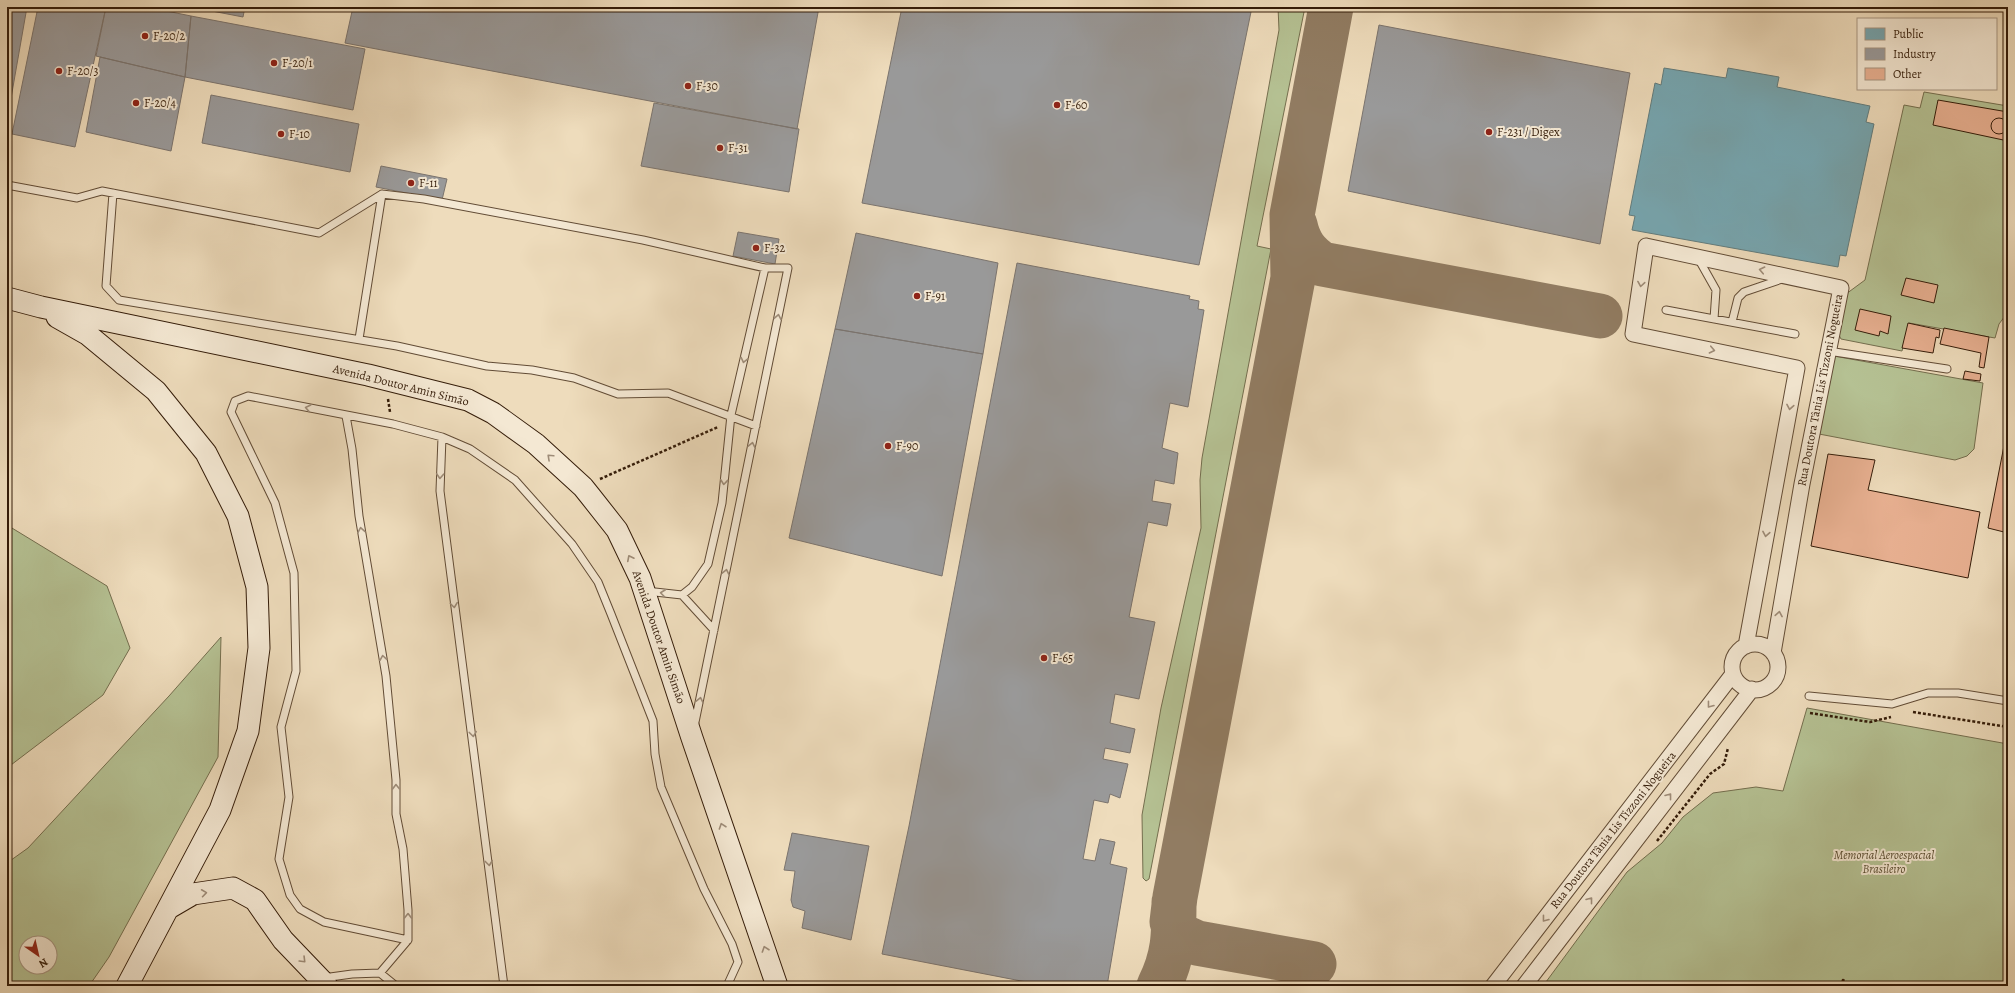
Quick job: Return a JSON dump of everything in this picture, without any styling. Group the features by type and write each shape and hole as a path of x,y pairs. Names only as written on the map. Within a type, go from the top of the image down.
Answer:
{"street":[{"name":"Rua Doutora Tânia Lis Tizzoni Nogueira","path":"1524,986 1752,689 1766,687 1775,677 1778,665 1772,653 1802,484 1841,288 1646,246 1633,334 1797,368 1746,646"},
{"name":"Avenida Doutor Amin Simão","path":"7,298 41,308 368,375 468,400 493,413 536,444 583,487 617,530 640,578 692,738 777,986"},
{"name":"Avenida Doutor Amin Simão","path":"41,308 87,334 156,391 206,453 238,516 257,587 259,648 248,731 220,810 127,986"},
{"path":"1752,689 1740,685 1734,674 1733,661 1736,655 1746,646 1760,645 1772,653"},
{"name":"Rua Doutora Tânia Lis Tizzoni Nogueira","path":"1494,986 1734,674"},
{"path":"169,908 193,894 233,888 254,900 283,940 324,982"}],"lane":[{"path":"7,185 77,198 102,191 319,233 382,194 424,199 658,243 765,268 788,268 692,738"},
{"path":"113,193 106,286 119,300 359,340 442,355 487,366 532,370 574,378 618,394 668,393 756,426"},
{"path":"359,340 382,194"},
{"path":"1698,256 1716,290 1714,319"},
{"path":"682,595 692,587 708,564 722,503 731,417 765,268"},
{"path":"1732,322 1738,298 1744,292 1790,276"},
{"path":"1666,310 1795,334"},
{"path":"1828,351 1947,369"},
{"path":"408,940 324,922 300,909 290,895 279,859 289,797 281,727 296,671 294,573 275,503 231,412 235,401 248,396 393,424 442,437 470,449 515,480 572,544 598,582 653,721 655,754 661,787 704,889 732,944 738,962 728,986"},
{"path":"346,416 352,449 359,516 386,676 396,780 396,814 403,849 408,910 408,940 380,973"},
{"path":"442,437 440,491 504,986"},
{"path":"644,591 682,595 714,630"},
{"path":"1809,696 1892,704 1928,693 1958,693 2008,701"},
{"path":"324,982 352,974 380,973 396,986"}],"path":[{"path":"583,487 707,433 731,417"},
{"path":"1908,713 1916,711 2008,727"},
{"path":"1810,713 1870,722 1893,716"},
{"path":"1841,986 1843,980 1853,986"}],"green space":[{"path":"1278,7 1305,7 1257,246 1271,249 1149,879 1146,881 1143,878 1142,815 1161,708 1201,528 1200,480 1202,458 1279,30"},
{"path":"1924,92 2008,106 2008,312 1999,324 1995,338 1909,323 1902,351 1841,339 1838,333 1846,294 1865,280 1904,105 1920,108"},
{"path":"1834,356 1983,383 1974,449 1967,456 1955,460 1819,434"},
{"path":"7,525 107,586 130,648 103,695 7,768"},
{"path":"221,637 218,757 109,957 89,986 7,986 7,863 28,848 169,696"},
{"name":"Memorial Aeroespacial Brasileiro","path":"1807,708 2008,744 2008,986 1543,986 1627,872 1662,843 1683,817 1713,793 1756,787 1783,791"}],"building: Public":[{"path":"1664,68 1726,78 1728,68 1779,77 1777,87 1870,106 1866,122 1874,124 1846,256 1840,255 1838,267 1632,230 1635,216 1629,215 1655,83 1661,85"}],"building: Industry":[{"path":"7,7 27,7 7,121"},
{"name":"F-20/3","path":"38,7 106,7 75,147 12,134"},
{"name":"F-20/2","path":"106,7 147,7 191,16 185,77 96,56"},
{"path":"191,7 245,7 243,17"},
{"name":"F-30","path":"353,7 819,7 797,129 345,43"},
{"name":"F-60","path":"902,7 1252,7 1199,265 862,203"},
{"name":"F-20/1","path":"191,16 365,49 353,110 185,77"},
{"name":"F-231 / Digex","path":"1379,25 1630,73 1600,244 1348,191"},
{"name":"F-20/4","path":"100,57 185,77 171,151 86,132"},
{"name":"F-10","path":"211,95 359,124 350,172 202,143"},
{"name":"F-31","path":"654,103 799,129 789,192 641,166"},
{"name":"F-11","path":"381,166 447,179 442,200 376,187"},
{"name":"F-32","path":"738,232 779,239 775,264 733,256"},
{"name":"F-91","path":"856,233 998,263 983,354 835,329"},
{"name":"F-65","path":"1017,263 1190,296 1189,299 1199,301 1198,309 1204,310 1188,407 1170,403 1162,448 1178,453 1174,484 1155,480 1152,501 1171,504 1167,526 1148,522 1129,617 1155,622 1139,699 1115,694 1110,723 1135,729 1130,753 1105,748 1103,759 1128,764 1120,798 1110,794 1108,803 1094,800 1083,859 1095,861 1100,839 1115,842 1110,864 1127,868 1107,986 1047,986 882,954 909,826"},
{"name":"F-90","path":"835,329 983,354 942,576 789,538"},
{"path":"792,833 869,846 851,940 802,928 805,911 793,907 791,900 795,871 784,870"}],"building: Other":[{"path":"1938,100 2008,112 2008,141 1933,125"},
{"path":"1996,118 2002,118 2007,123 2005,132 2002,134 1996,134 1991,129 1991,123"},
{"path":"1906,278 1938,285 1934,303 1901,295"},
{"path":"1860,309 1891,316 1888,334 1880,331 1879,336 1855,330"},
{"path":"1908,323 1940,330 1939,338 1936,337 1933,353 1902,348"},
{"path":"1944,328 1989,337 1984,368 1979,367 1981,353 1940,344"},
{"path":"1965,371 1981,374 1980,381 1963,379"},
{"path":"2008,425 2008,533 1988,528"},
{"path":"1828,454 1875,460 1868,490 1980,512 1968,578 1811,546"}],"taxiway":[{"path":"1314,964 1197,943 1176,932 1172,922 1175,897 1293,278 1292,215 1331,7"},
{"path":"1295,225 1304,248 1322,264 1600,316"},
{"path":"1159,986 1168,965 1172,945 1174,902"}],"place":[{"name":"F-20/2","path":"145,36"},
{"name":"F-20/1","path":"274,63"},
{"name":"F-20/3","path":"59,71"},
{"name":"F-30","path":"688,86"},
{"name":"F-20/4","path":"136,103"},
{"name":"F-60","path":"1057,105"},
{"name":"F-231 / Digex","path":"1489,132"},
{"name":"F-10","path":"281,134"},
{"name":"F-31","path":"720,148"},
{"name":"F-11","path":"411,183"},
{"name":"F-32","path":"756,248"},
{"name":"F-91","path":"917,296"},
{"name":"F-90","path":"888,446"},
{"name":"F-65","path":"1044,658"}]}
